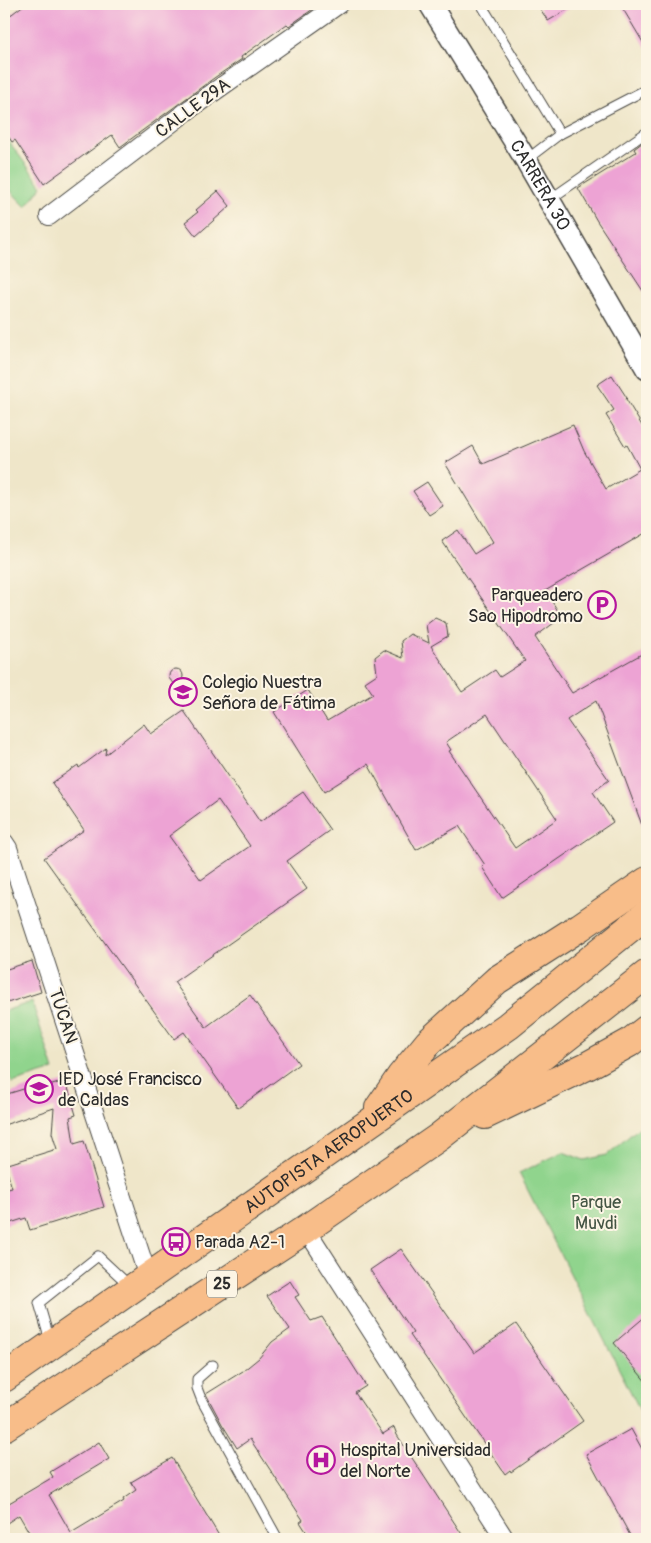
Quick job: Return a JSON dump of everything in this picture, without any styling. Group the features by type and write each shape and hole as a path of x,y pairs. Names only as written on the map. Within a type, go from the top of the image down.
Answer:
{"highway":[{"path":"370,1122 401,1076 428,1042 497,980 647,881"},
{"name":"AUTOPISTA AEROPUERTO","path":"4,1378 508,1026 647,914"},
{"name":"25","path":"4,1427 306,1229 439,1137 647,974"},
{"path":"439,1137 587,1066 629,1043 647,1029"}],"street":[{"name":"CALLE 29A","path":"49,216 191,108 338,4"},
{"name":"CARRERA 30","path":"430,4 526,160 647,369"},
{"name":"TUCAN","path":"4,842 8,848 140,1282"},
{"path":"306,1229 505,1539"}],"lane":[{"path":"481,4 560,134"},
{"path":"526,160 560,134 647,89"},
{"path":"549,200 647,132"},
{"path":"51,1346 39,1304 98,1256 140,1282"},
{"path":"213,1366 197,1379 197,1388 202,1401 278,1539"}],"green space":[{"path":"4,135 42,186 26,207 4,184"},
{"path":"32,1002 54,1070 12,1083 4,1058 4,1011"},
{"name":"Parque Muvdi","path":"647,1121 647,1424 519,1173 563,1152 584,1160 607,1155"}],"building":[{"path":"25,4 320,4 289,26 287,24 120,147 112,135 44,184 15,140 12,142 4,130 4,20"},
{"path":"537,4 577,4 548,21"},
{"path":"620,4 647,4 647,49"},
{"path":"647,139 647,297 597,221 578,188 636,152 634,149"},
{"path":"218,191 230,206 196,236 185,222 198,212 196,210"},
{"path":"612,375 647,434 647,532 545,591 562,617 535,637 572,693 647,651 647,835 596,701 567,720 609,780 593,792 613,822 502,898 482,867 485,865 459,826 416,850 368,764 324,792 274,712 308,690 327,721 373,694 365,682 377,674 375,657 384,650 403,658 401,641 410,634 429,643 426,625 435,618 446,623 448,636 431,646 462,692 495,670 500,677 525,661 442,541 458,530 474,554 493,542 445,463 473,446 483,464 573,425 584,451 606,489 640,469 627,445 625,446 606,415 614,410 597,385","holes":["487,714 557,819 515,848 449,751 451,750 446,742"]},
{"path":"427,482 443,506 429,515 413,491"},
{"path":"173,669 179,669 183,676 179,683 173,683 169,679 169,673"},
{"path":"184,711 260,822 303,792 330,830 287,861 307,889 174,982 206,1027 250,995 299,1064 238,1108 184,1032 174,1039 44,858 84,830 52,783 78,765 79,768 106,748 105,755 144,724 151,734","holes":["218,800 250,846 201,880 169,836"]},
{"path":"32,961 41,992 4,1004 4,970"},
{"path":"66,1081 76,1115 70,1117 74,1144 84,1141 104,1207 30,1230 26,1218 4,1225 4,1190 12,1188 5,1165 57,1149 52,1133 54,1108 4,1125 4,1095 43,1083 45,1087"},
{"path":"401,1249 474,1353 516,1324 583,1421 511,1472 510,1470 505,1474 410,1335 413,1333 370,1270"},
{"name":"Hospital Universidad del Norte","path":"290,1281 299,1295 295,1297 311,1321 322,1317 366,1386 355,1393 383,1434 394,1427 397,1435 465,1539 311,1539 300,1522 303,1520 250,1439 237,1448 206,1394 243,1371 259,1358 272,1342 290,1329 267,1296"},
{"path":"647,1315 647,1383 614,1343"},
{"path":"631,1429 647,1458 647,1539 632,1539 586,1454"},
{"path":"99,1442 109,1459 49,1495 71,1533 124,1501 123,1499 136,1490 131,1482 172,1458 221,1539 33,1539 19,1515 4,1525 4,1506 53,1477 50,1472"}],"place":[{"name":"Parqueadero Sao Hipodromo","path":"602,605"},
{"name":"Colegio Nuestra Señora de Fátima","path":"183,692"},
{"name":"IED José Francisco de Caldas","path":"39,1089"},
{"name":"Parada A2-1","path":"176,1242"},
{"name":"Hospital Universidad del Norte","path":"321,1460"}]}
